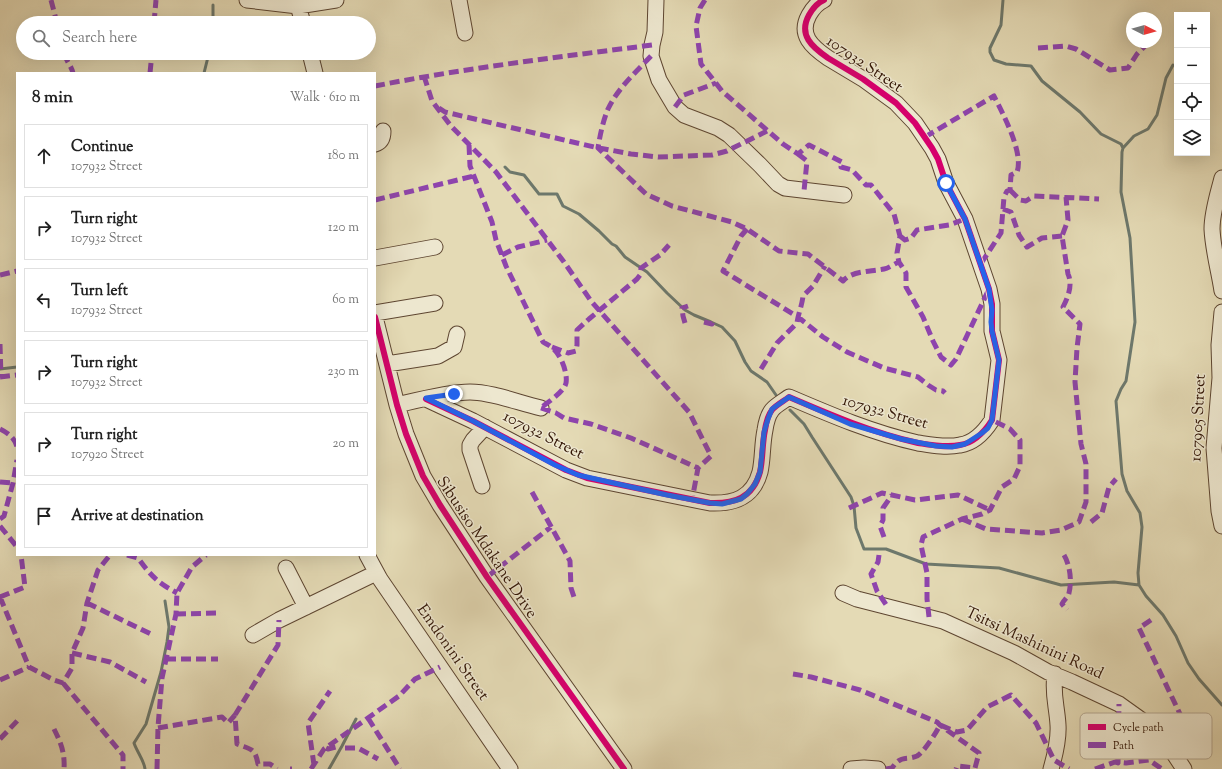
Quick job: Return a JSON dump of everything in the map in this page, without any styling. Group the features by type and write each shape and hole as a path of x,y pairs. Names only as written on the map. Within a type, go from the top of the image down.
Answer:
{"street":[{"path":"247,0 298,6 336,0"},
{"path":"459,0 464,33"},
{"path":"656,0 655,32 651,56 660,80 675,107 684,115 718,128 729,135 778,184 785,188 844,195"},
{"name":"107932 Street","path":"426,398 485,427 555,465 578,475 667,495 722,504 741,499 755,484 760,472 764,432 768,419 772,409 789,397 850,424 901,439 930,445 952,447 965,444 988,428 992,420 999,360 992,331 992,310 989,289 972,236 965,219 946,183 938,159 910,116 885,94 823,56 809,42 805,35 804,29 806,21 814,7 824,0"},
{"path":"298,6 301,16"},
{"path":"312,60 315,72"},
{"path":"376,144 382,139 383,131"},
{"path":"1222,178 1216,202 1212,229 1222,291"},
{"path":"376,258 435,247"},
{"path":"376,313 435,303"},
{"name":"107905 Street","path":"1222,312 1219,345 1220,378 1214,448 1219,511 1222,526"},
{"name":"Sibusiso Mdakane Drive","path":"376,323 382,361 406,434 423,476 487,577 624,769"},
{"path":"382,361 438,356 454,347 457,334"},
{"path":"397,405 426,398 469,392 491,395 542,408"},
{"path":"482,486 470,450 470,445 485,427"},
{"name":"Emdonini Street","path":"368,556 376,573 510,769"},
{"path":"286,568 306,607"},
{"path":"253,635 376,573"},
{"name":"Tsitsi Mashinini Road","path":"843,593 857,599 944,621 1014,653 1118,704 1131,713"},
{"path":"1050,769 1058,738 1058,725 1053,689 1055,674"},
{"name":"Tsitsi Mashinini Road","path":"1177,759 1184,769"},
{"path":"851,769 878,769"}],"waterway":[{"path":"1003,0 1001,25 990,48 990,52 994,60 1006,64 1031,66 1042,81 1080,112 1101,134 1121,144 1123,148"},
{"path":"213,5 213,16"},
{"path":"204,72 207,60"},
{"path":"1173,65 1166,78 1157,115 1148,129 1134,136 1123,148 1122,152 1121,192 1130,238 1135,322 1126,381 1116,401 1122,474 1127,491 1140,513 1142,527 1138,573 1139,585 1146,596 1163,615 1176,636 1188,663 1199,679 1222,705"},
{"path":"505,167 510,172 524,175 539,194 557,194 563,206 579,214 599,231 616,246 625,257 647,272 685,310 722,327 735,341 751,371 767,382 776,395"},
{"path":"0,369 16,367"},
{"path":"790,410 804,424 851,497 854,506 856,528 864,549 886,549 926,564 999,568 1061,585 1114,582 1139,585"},
{"path":"145,769 134,743 146,724 161,672 169,627 165,601"},
{"path":"329,769 356,719"}],"marked path":[{"path":"51,0 55,16"},
{"path":"155,16 156,0"},
{"path":"705,0 700,8 696,26 701,64 722,91 783,144 798,154 809,145 842,162 841,167 852,170 866,185 871,185 894,214 900,236 897,253 899,262 906,273 906,287 923,317 941,357 951,365 956,359 988,291"},
{"path":"376,86 478,68 652,45"},
{"path":"1038,48 1066,46 1076,49 1110,70 1128,68 1143,48"},
{"path":"651,56 612,101 605,118 598,148 646,194 672,206 732,222 747,229 779,251 808,254 843,281 847,277 857,273 888,268 899,262"},
{"path":"67,60 73,72"},
{"path":"150,72 151,60"},
{"path":"424,76 432,101 451,126 496,172 564,262 591,301 689,412 711,456 698,468 692,500"},
{"path":"675,107 684,95 716,83"},
{"path":"925,137 994,96 1012,134 1018,155 1017,172 1011,175 1010,190 1007,191 1004,197 1001,233 980,265"},
{"path":"439,108 445,112 594,147 631,154 658,157 712,155 727,151 767,131"},
{"path":"469,145 470,166 492,222 496,240 506,266 543,342 557,353 565,369 565,386 541,408"},
{"path":"798,154 807,161 804,191"},
{"path":"376,200 474,176"},
{"path":"1010,190 1020,200 1026,201 1034,196 1099,199"},
{"path":"962,519 986,529 1042,533 1061,530 1079,522 1086,502 1086,464 1081,444 1075,382 1080,324 1063,307 1070,287 1062,236 1068,220 1066,197"},
{"path":"1003,209 1011,212 1019,235 1027,247 1042,238 1062,236"},
{"path":"900,236 905,240 911,238 917,230 949,225 965,219"},
{"path":"747,229 741,236 723,271 798,317 823,337 847,352 884,368 918,377 936,390 943,391 945,393"},
{"path":"502,255 518,247 547,240"},
{"path":"552,347 568,353 576,351 577,330 637,279 640,275 641,268 660,255 669,245"},
{"path":"761,369 777,343 797,323 803,296 813,286 825,266"},
{"path":"0,275 16,271"},
{"path":"685,323 682,308 688,306"},
{"path":"704,322 712,324 713,320"},
{"path":"0,344 1,377"},
{"path":"0,377 16,375"},
{"path":"541,408 556,413 564,418 591,424 631,438 698,468"},
{"path":"929,617 927,573 921,545 923,537 962,519 982,514 990,510 1002,487 1014,479 1020,466 1020,440 1010,429 992,420"},
{"path":"0,429 11,436 16,444"},
{"path":"0,519 4,516 16,466"},
{"path":"1091,522 1102,513 1109,487 1116,479"},
{"path":"0,482 13,483"},
{"path":"532,492 570,561 571,588 575,600"},
{"path":"849,508 882,493 915,500 958,495 990,510"},
{"path":"884,537 880,526 883,520 883,508 892,495"},
{"path":"0,526 16,546"},
{"path":"487,577 551,527"},
{"path":"879,555 878,562 871,574 877,591 887,606"},
{"path":"1064,555 1068,563 1070,578 1068,595 1062,604 1067,610"},
{"path":"0,597 25,587 21,556"},
{"path":"0,597 29,667 63,683 72,668 72,653 83,628 87,603 98,570 109,556"},
{"path":"131,556 138,558 155,578 177,593"},
{"path":"157,769 158,727 162,678 176,614 177,593 192,567 205,556"},
{"path":"87,603 153,635"},
{"path":"176,614 221,613"},
{"path":"235,715 278,645 279,620"},
{"path":"1151,620 1139,628 1180,713"},
{"path":"72,653 110,662 146,682"},
{"path":"166,659 218,659"},
{"path":"0,680 29,667"},
{"path":"311,769 324,749 399,696 415,679 440,667"},
{"path":"793,674 811,677 860,690 937,722 979,753 975,768 957,766 956,769"},
{"path":"63,683 123,755 123,769"},
{"path":"314,765 308,723 330,691"},
{"path":"886,769 892,768 901,759 920,754 930,742 940,725 957,732 967,730 987,707 1011,695 1036,723 1054,760 1069,769"},
{"path":"1119,704 1119,713"},
{"path":"158,728 222,717 228,723 235,715 237,744 252,750 256,755 258,764 270,764 277,769"},
{"path":"368,718 400,769"},
{"path":"0,739 19,719"},
{"path":"54,729 62,748 64,769"},
{"path":"326,748 328,749 340,746"},
{"path":"345,748 358,748 378,759"},
{"path":"1115,762 1118,763 1118,759"},
{"path":"1095,769 1115,762 1126,763 1149,760 1162,769"}],"cycle path":[{"path":"426,399 473,421 566,470 587,478 710,503 727,502 741,498 753,488 760,472 764,435 768,417 774,408 789,397 868,429 918,443 944,446 965,444 974,439 986,428 992,420 999,360 992,331 992,304 989,289 965,219 946,183 938,159 915,123 896,103 863,79 822,54 808,40 805,29 806,22 814,8 824,0"},
{"path":"376,321 397,405 406,434 423,476 487,577 624,769"}],"route":[{"path":"454,394 426,398 450,409 555,465 578,475 642,490 710,503 722,504 741,499 755,484 760,472 764,432 768,419 772,409 789,397 850,424 901,439 936,446 952,447 965,444 988,428 992,420 999,360 993,339 991,322 992,304 989,289 980,265 972,236 961,210 946,183"}]}
